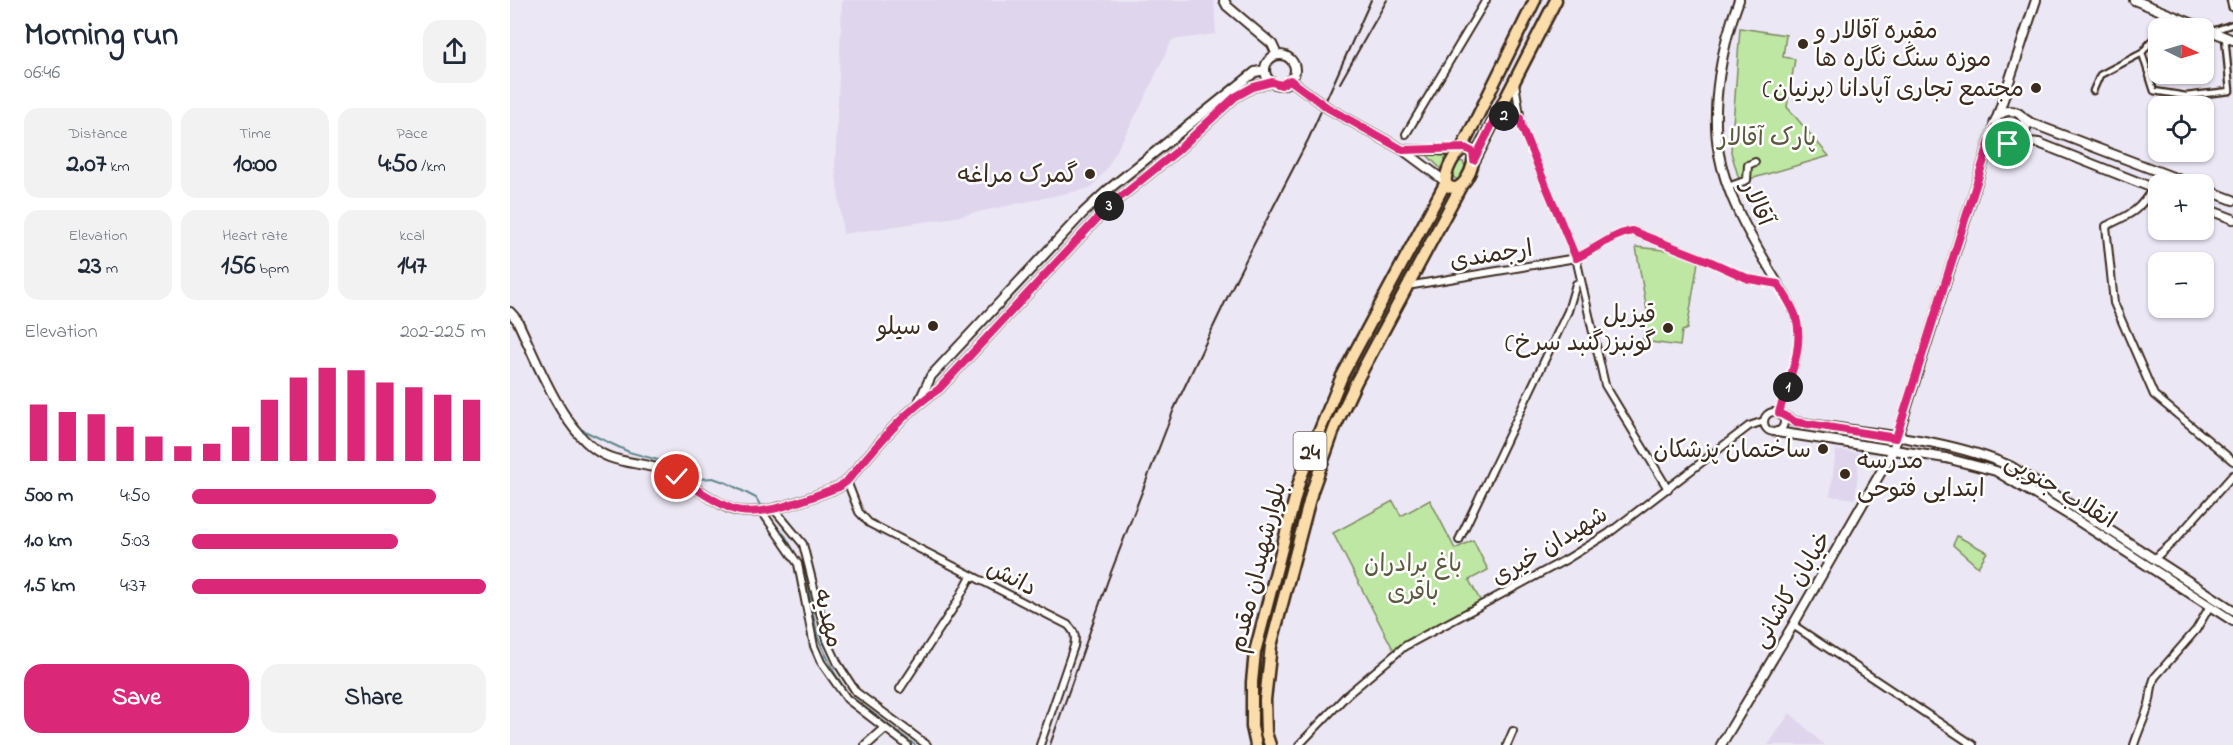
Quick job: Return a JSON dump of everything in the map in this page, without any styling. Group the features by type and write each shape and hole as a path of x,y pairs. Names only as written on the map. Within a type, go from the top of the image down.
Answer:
{"main road":[{"name":"24","path":"1446,182 1446,175 1461,150 1535,0"},
{"name":"24","path":"1461,186 1556,0"},
{"path":"1461,150 1471,150 1474,160"},
{"path":"1446,182 1448,187 1453,189 1461,186"},
{"name":"بلوارشهیدان مقدم","path":"1256,745 1252,727 1255,652 1300,479 1342,376 1446,182"},
{"name":"بلوارشهیدان مقدم","path":"1270,745 1266,733 1265,700 1271,646 1312,491 1336,425 1461,186"}],"street":[{"path":"1224,0 1227,6 1272,44 1277,55"},
{"path":"1406,134 1486,0"},
{"name":"آقالار","path":"1739,0 1733,15 1720,78 1715,123 1719,155 1728,187 1750,236 1796,319 1798,334 1794,367 1780,414"},
{"path":"1896,438 2036,0"},
{"path":"2134,0 2180,18"},
{"path":"2230,0 2232,8"},
{"path":"2214,30 2233,24"},
{"path":"2142,53 2154,91 2186,96 2231,91 2229,38 2214,32"},
{"path":"2093,91 2100,75 2142,53 2148,45"},
{"path":"920,402 931,376 1083,213 1109,189 1235,97 1253,87 1272,82 1281,85 1290,80 1295,73 1293,63 1286,56 1277,55 1267,61 1265,70 1272,82"},
{"path":"510,312 517,320 565,418 597,452 611,458 647,464 668,472 730,508 748,512 774,509 839,487 847,481 887,434 920,402 939,389 1091,224 1176,152 1213,111 1255,72 1265,70"},
{"path":"1515,79 1522,128 1576,258 1605,385 1668,489"},
{"path":"1290,80 1328,108 1403,150 1446,182"},
{"path":"1997,118 2007,111 2012,111 2031,123 2164,174"},
{"path":"1496,117 1520,118"},
{"path":"2019,141 2026,127 2022,117"},
{"path":"1994,128 1996,136 2004,142 2039,143 2148,186"},
{"path":"1403,150 1461,150"},
{"path":"1728,187 1747,180 1748,165 1755,162"},
{"path":"1109,189 1116,201"},
{"path":"2214,193 2233,200"},
{"path":"2148,198 2137,210 2106,226 2114,303 2154,395 2233,461"},
{"path":"2214,212 2233,219"},
{"name":"ارجمندی","path":"1410,282 1413,285 1576,258 1589,253 1620,234 1632,231 1749,279 1778,284"},
{"path":"1459,540 1568,311 1576,284"},
{"path":"1769,413 1780,414 1784,424 1777,432 1768,430 1764,421 1769,413"},
{"name":"انقلاب جنوبی","path":"1780,414 1796,422 1949,446 2012,467 2233,610"},
{"name":"شهیدان خیری","path":"1299,745 1347,695 1406,646 1570,558 1609,533 1749,426 1764,421"},
{"name":"انقلاب جنوبی","path":"1777,432 1946,458 1996,471 2233,621"},
{"name":"خیابان کاشانی","path":"1721,745 1893,451 1896,438"},
{"path":"1946,458 1944,450 1949,446"},
{"path":"2154,559 2173,542 2233,475"},
{"name":"دانش","path":"847,481 859,512 869,523 1068,625 1076,637 1040,745"},
{"path":"774,509 803,544 827,640 838,664 856,692 927,745"},
{"name":"مهدیه","path":"762,510 798,564 814,646 821,662 847,699 907,745"},
{"path":"2083,525 2089,516"},
{"path":"900,689 956,604 971,576"},
{"path":"2134,745 2139,726 2148,708 2154,677 2196,630 2210,606"},
{"path":"1793,625 1973,745"},
{"path":"866,745 892,719"},
{"path":"1507,745 1513,731"}],"shaded area":[{"path":"844,0 1214,0 1216,34 1172,40 1141,106 1106,170 1091,188 950,218 843,234 835,166 842,2"},
{"name":"مدرسه ابتدایی فتوحی","path":"1836,450 1860,453 1855,499 1830,496"},
{"path":"1790,713 1824,745 1768,745"}],"green space":[{"name":"پارک آقالار","path":"1740,28 1786,35 1783,57 1795,59 1787,107 1829,156 1747,180 1741,186 1731,152"},
{"path":"2009,119 2015,121 2017,127 2015,133 2009,135 2003,133 2001,127 2003,121"},
{"path":"1426,154 1449,157 1442,170"},
{"path":"1458,161 1463,162 1466,167 1458,180 1452,173"},
{"path":"1636,247 1673,251 1698,262 1687,329 1682,331 1680,346 1643,341 1647,311"},
{"name":"باغ برادران باقری","path":"1430,500 1455,549 1473,540 1488,570 1469,580 1481,602 1393,649 1333,533 1393,501 1401,516"},
{"path":"1957,536 1987,552 1978,567 1953,545"}],"waterway":[{"path":"578,428 629,452 676,465 699,479 713,478 727,483 756,498 763,510"},
{"path":"774,523 786,537 805,571 818,638 834,672 849,695 915,745"}],"railway":[{"path":"1050,745 1108,580 1174,409 1238,275 1308,140 1371,0"},
{"path":"1340,83 1387,0"}],"place":[{"name":"مقبره آقالار و موزه سنگ نگاره ها","path":"1803,44"},
{"name":"مجتمع تجاری آپادانا (پرنیان)","path":"2036,88"},
{"name":"گمرک مراغه","path":"1090,174"},
{"name":"سیلو","path":"933,326"},
{"name":"قیزیل گونبز(گنبد سرخ)","path":"1668,328"},
{"name":"ساختمان پزشکان","path":"1823,449"},
{"name":"مدرسه ابتدایی فتوحی","path":"1845,474"}],"route":[{"path":"677,477 730,508 742,512 774,509 839,487 847,481 887,434 920,402 939,389 1107,208 1176,152 1235,97 1253,87 1272,82 1281,85 1290,80 1328,108 1403,150 1461,150 1465,148 1473,152 1474,160 1496,117 1520,118 1522,128 1576,258 1589,253 1620,234 1632,231 1749,279 1778,284 1792,307 1798,334 1794,367 1779,413 1796,422 1896,438 1994,128 1996,136 2008,144"}]}
